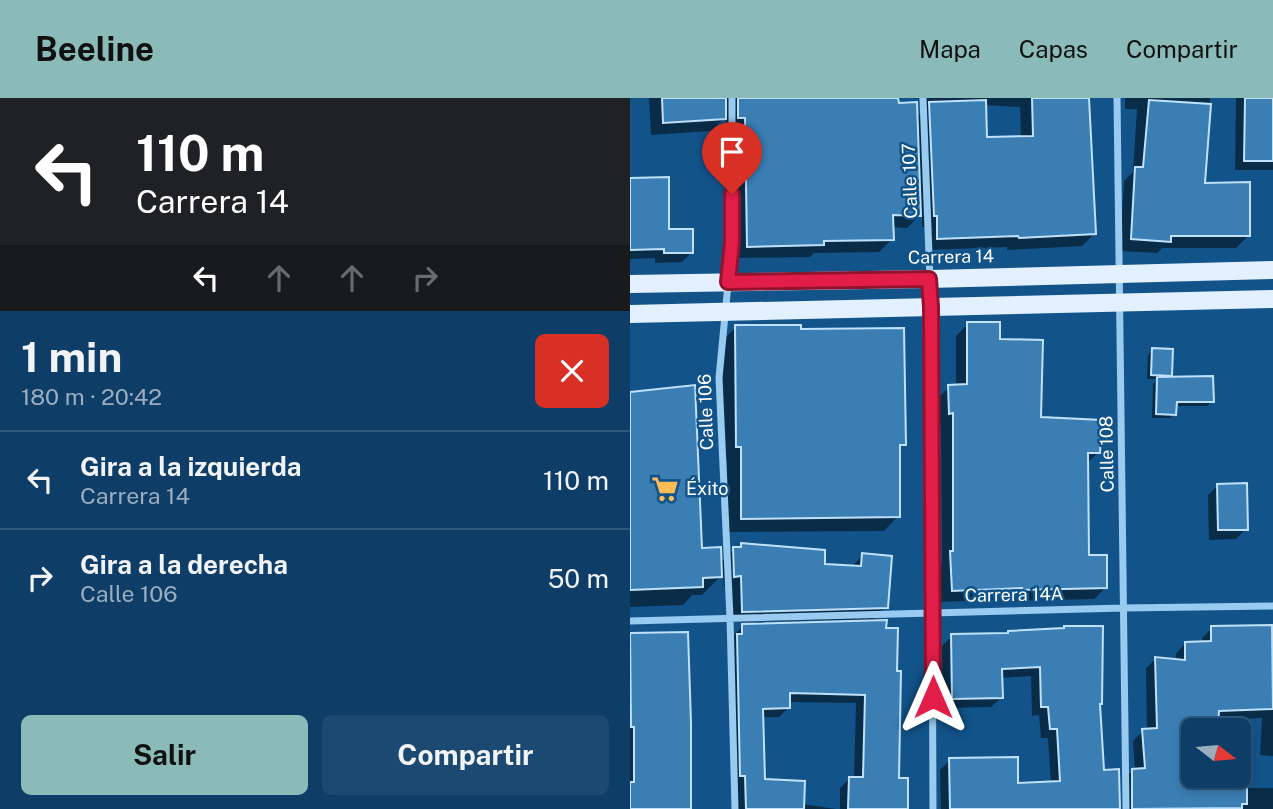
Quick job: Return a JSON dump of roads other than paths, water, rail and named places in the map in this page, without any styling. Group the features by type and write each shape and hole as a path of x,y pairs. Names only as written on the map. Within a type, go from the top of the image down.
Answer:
{"main road":[{"name":"Carrera 14","path":"630,284 1273,270"},
{"path":"630,314 1273,299"}],"street":[{"name":"Calle 106","path":"732,98 732,242 719,378 735,809"},
{"name":"Calle 107","path":"923,98 931,307 933,809"},
{"name":"Calle 108","path":"1117,98 1126,809"},
{"name":"Carrera 14A","path":"630,621 1273,606"}],"place":[{"name":"Éxito","path":"665,489"}]}
